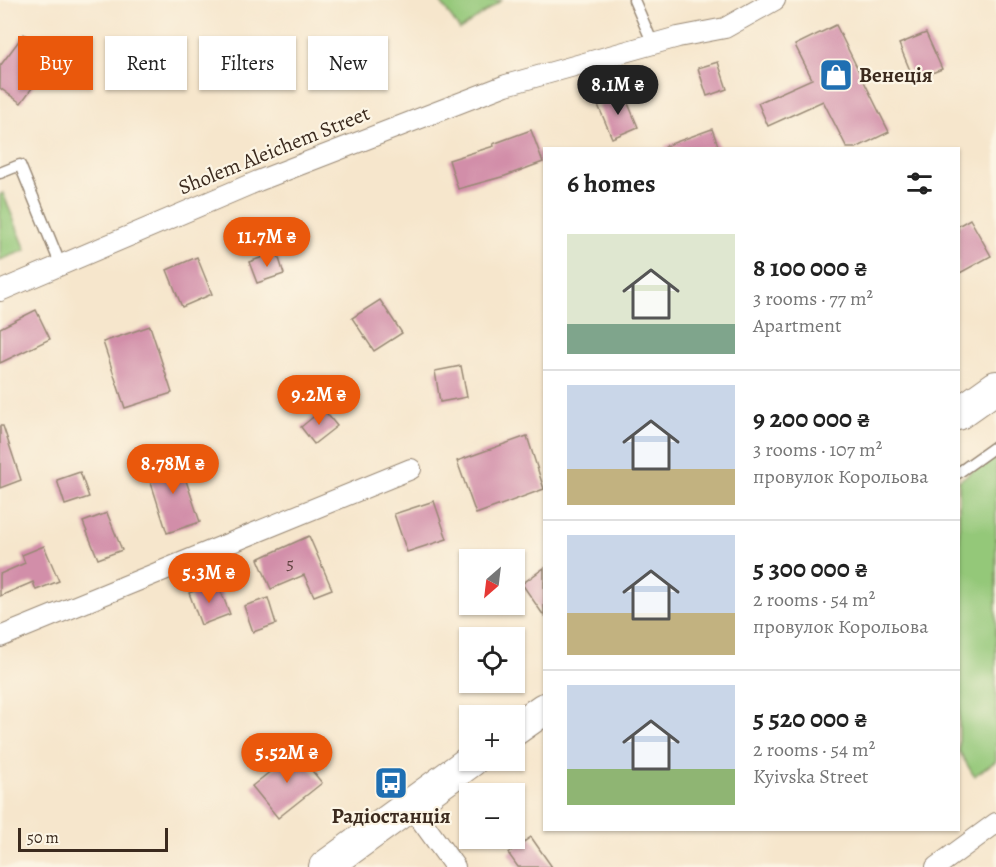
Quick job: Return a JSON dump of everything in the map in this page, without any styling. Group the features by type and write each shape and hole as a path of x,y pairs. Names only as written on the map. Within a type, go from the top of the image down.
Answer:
{"main road":[{"path":"960,413 996,387"},
{"path":"525,722 543,710"},
{"path":"325,867 459,769"}],"street":[{"name":"Sholem Aleichem Street","path":"0,291 258,181 506,85 678,37 725,28 775,0"},
{"path":"0,637 411,469"},
{"path":"410,805 455,867"},
{"path":"936,867 996,823"}],"lane":[{"path":"634,0 653,44"},
{"path":"0,172 20,165 61,266"},
{"path":"960,472 996,446"}],"green space":[{"path":"439,0 502,0 460,30"},
{"path":"3,193 26,250 0,260 0,195"},
{"path":"996,453 996,761 974,776 960,753 960,480"}],"building":[{"path":"836,25 889,132 858,147 846,147 823,101 768,126 758,103 812,79 795,45"},
{"path":"926,33 942,69 914,80 899,44"},
{"path":"18,42 18,90 31,90 21,103 0,88 0,66"},
{"path":"718,62 727,89 707,96 698,68"},
{"path":"624,94 638,127 612,138 598,105"},
{"path":"712,129 719,147 665,147"},
{"path":"531,130 543,162 505,176 458,189 449,160 494,146 493,144"},
{"path":"970,219 991,256 960,273 960,225"},
{"path":"277,252 284,274 257,283 249,262"},
{"path":"197,257 212,294 182,307 167,270"},
{"path":"380,300 402,333 374,351 352,318"},
{"path":"36,310 50,339 0,363 0,328"},
{"path":"150,326 172,393 125,408 103,342"},
{"path":"461,366 467,397 440,402 435,371"},
{"path":"323,409 337,426 314,444 301,427"},
{"path":"0,426 3,426 21,480 0,488"},
{"path":"527,436 543,489 476,514 457,461"},
{"path":"178,457 200,522 167,533 146,467"},
{"path":"80,472 89,497 65,505 57,480"},
{"path":"434,501 447,539 407,552 394,514"},
{"path":"107,513 122,550 98,559 83,522"},
{"path":"309,536 332,589 314,596 304,575 271,589 258,559"},
{"path":"44,546 59,581 36,590 33,582 0,596 0,574 25,563 22,555"},
{"path":"543,569 543,615 525,588 525,582"},
{"path":"217,582 230,614 201,625 189,593"},
{"path":"268,598 276,624 253,632 244,606"},
{"path":"296,751 322,783 278,818 252,786"},
{"path":"531,837 552,867 518,867 508,853 514,849 525,849 525,841"}],"place":[{"name":"Венеція","path":"836,75"},
{"name":"Радіостанція","path":"391,783"}]}
